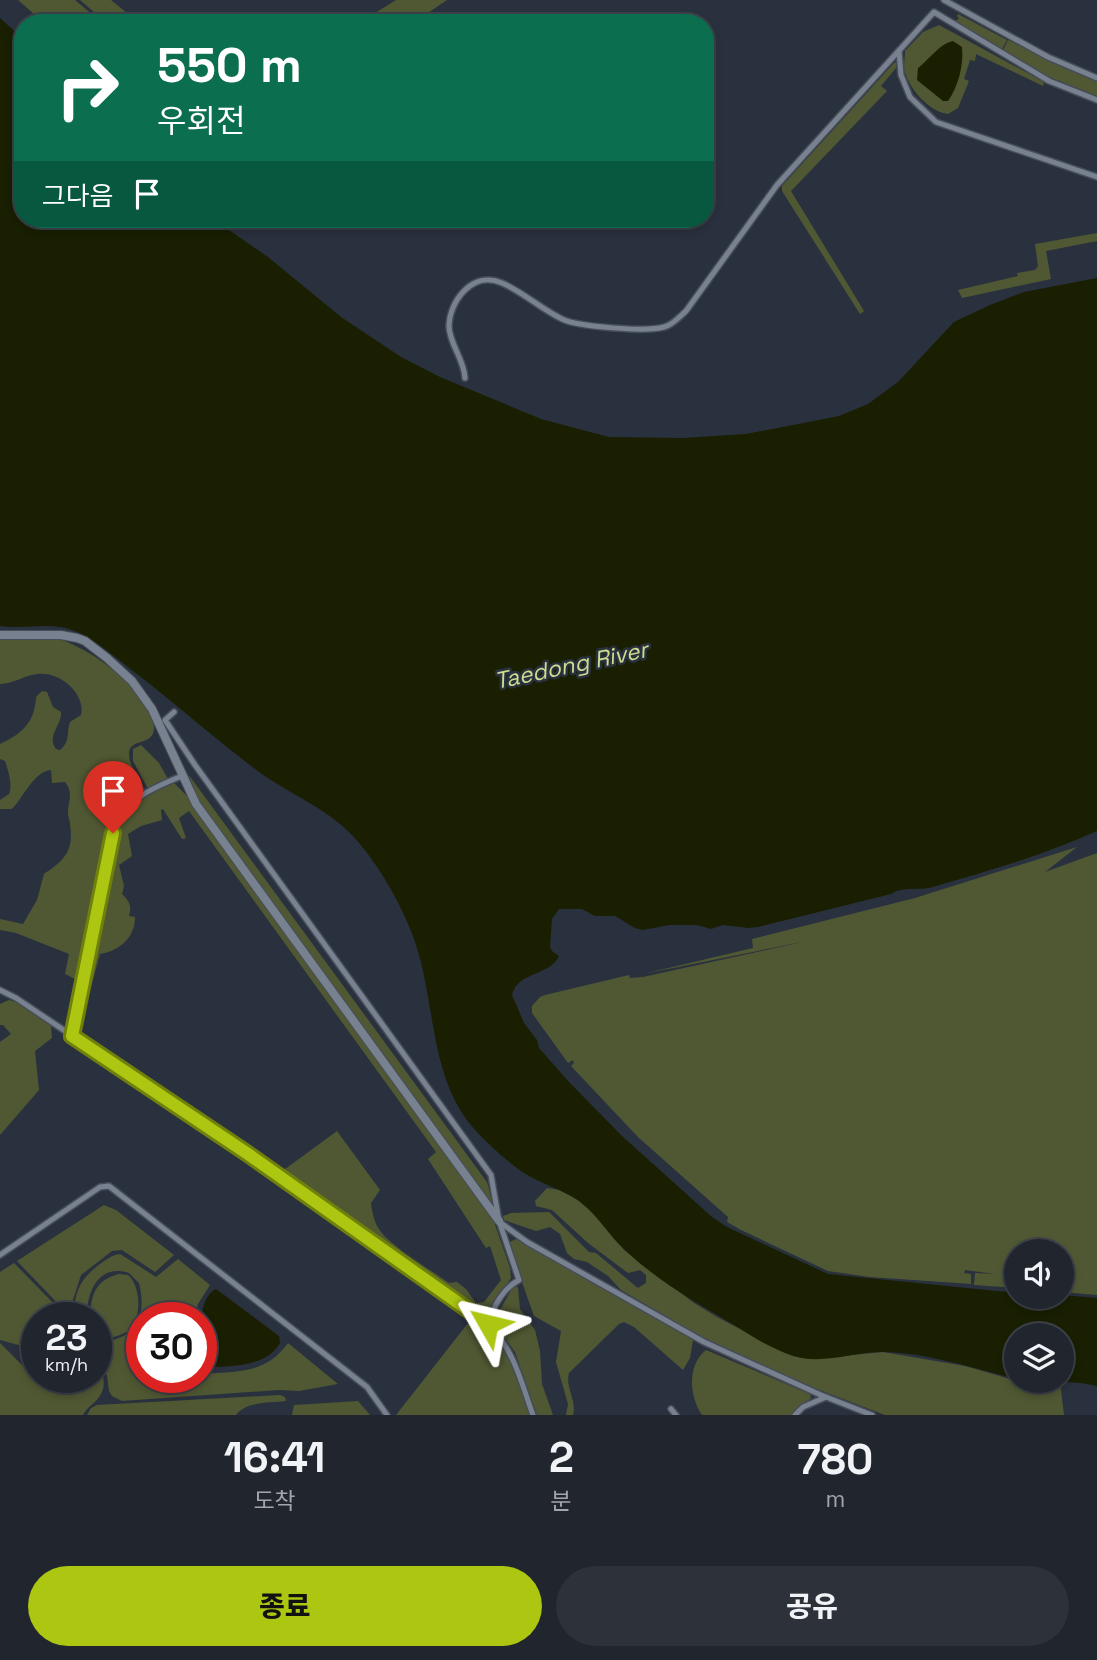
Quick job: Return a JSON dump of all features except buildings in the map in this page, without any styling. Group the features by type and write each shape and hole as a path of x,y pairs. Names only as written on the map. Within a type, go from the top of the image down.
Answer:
{"street":[{"path":"944,0 1048,57 1097,78"},
{"path":"465,378 465,368 452,342 449,327 459,296 466,288 479,283 502,283 551,313 577,323 647,328 665,327 673,322 686,311 777,186 934,12 1049,81 1097,100"},
{"path":"899,51 901,75 910,97 936,122 1097,177"},
{"path":"0,635 69,637 85,641 132,681 152,709 196,804 499,1221 512,1233 704,1342 872,1415"},
{"path":"174,712 165,720 195,765 491,1175 499,1221 519,1280 510,1284 503,1293 488,1324"},
{"path":"72,1036 116,824 130,803 160,785 182,776"},
{"path":"0,990 16,998 248,1154 488,1324 512,1354 533,1415"},
{"path":"0,1255 100,1187 108,1186 357,1379 372,1392 387,1415"},
{"path":"795,1415 803,1407 826,1397"},
{"path":"671,1409 676,1415"}],"shaded area":[{"path":"18,0 75,0 91,14 34,14"},
{"path":"80,0 111,0 128,14 96,14"},
{"path":"396,0 447,0 426,14 373,14"},
{"path":"958,14 1007,40 1001,51 954,21 959,19"},
{"path":"939,25 1044,82 1043,86 976,54 975,61 970,60 964,79 969,81 958,108 948,114 934,109 909,83 904,68 905,51 923,32"},
{"path":"1008,40 1097,82 1097,96 1047,76 1002,52"},
{"path":"897,62 896,68 881,86 887,91 791,191 864,311 860,314 782,191 782,186"},
{"path":"1097,233 1097,241 1046,251 1051,279 962,298 958,290 1035,270 1038,266 1035,244"},
{"path":"0,638 54,638 67,642 116,672 143,699 151,713 153,734 135,744 129,753 131,765 145,790 127,802 114,823 81,982 65,974 69,954 16,933 0,930 0,919 23,924 37,900 44,874 66,854 71,833 69,790 65,782 52,783 51,770 34,780 12,809 0,809 0,800 9,794 10,787 5,761 0,759 0,744 26,726 33,713 36,697 42,691 47,692 53,707 61,712 53,735 56,749 60,750 66,743 70,722 81,715 81,707 69,685 54,676 33,675 0,684"},
{"path":"141,745 159,763 168,779 148,789 133,761 133,749"},
{"path":"188,774 487,1182 493,1204 491,1205 200,803"},
{"path":"173,782 189,798 492,1216 511,1278 485,1315 387,1249 281,1172 337,1131 380,1190 371,1203 376,1223 384,1236 449,1283 457,1282 476,1303 484,1302 501,1280 490,1246 486,1248 428,1159 436,1152 189,811 179,818 186,838 182,839 163,809 162,820 141,826 128,834 132,856 119,865 124,886 122,894 129,904 129,916 135,917 134,924 125,942 100,954 81,1024 76,1029 96,947 118,824 132,805"},
{"path":"1077,847 1045,872 1097,853 1097,1295 1074,1293 1074,1239 1004,1239 1004,1287 974,1285 975,1273 995,1274 965,1270 964,1273 971,1274 971,1284 870,1277 828,1271 741,1230 727,1222 728,1217 638,1137 571,1066 573,1060 568,1063 532,1013 532,1006 545,995 629,975 630,978 643,977 807,941 643,974 753,948 752,939 915,898"},
{"path":"9,1000 18,1003 51,1026 52,1038 35,1051 39,1090 0,1135 0,1042 11,1034 0,1025 0,1004"},
{"path":"547,1188 559,1190 578,1200 597,1217 624,1250 694,1303 792,1356 811,1359 883,1352 965,1366 1004,1377 1004,1393 1061,1393 1064,1415 885,1415 812,1387 705,1339 621,1290 608,1276 567,1253 560,1234 550,1227 536,1231 504,1220 503,1216 511,1213 549,1212 589,1252 596,1253 638,1288 646,1283 646,1275 640,1270 628,1273 588,1243 552,1210 536,1206 535,1201"},
{"path":"104,1205 116,1210 174,1255 155,1272 122,1250 112,1251 81,1275 72,1302 56,1302 17,1261"},
{"path":"516,1239 693,1340 690,1358 683,1370 634,1327 624,1322 569,1373 568,1384 574,1410 573,1415 566,1415 568,1404 556,1362 561,1331 534,1316 510,1248 510,1242"},
{"path":"120,1254 156,1277 178,1259 210,1285 199,1302 142,1302 139,1283 129,1273 109,1272 96,1282 88,1302 75,1302 77,1293 88,1275 114,1255"},
{"path":"14,1263 52,1302 21,1302 21,1346 0,1340 0,1272"},
{"path":"128,1275 138,1294 138,1302 126,1302 126,1332 112,1337 112,1302 92,1302 100,1284 111,1277"},
{"path":"516,1286 520,1309 535,1330 540,1351 542,1384 553,1415 537,1415 515,1352 496,1326 497,1315"},
{"path":"472,1318 496,1338 504,1349 516,1373 530,1415 396,1415"},
{"path":"125,1335 126,1393 217,1393 217,1373 260,1366 270,1361 288,1343 338,1384 299,1391 279,1390 122,1401 110,1393 112,1340"},
{"path":"0,1343 21,1364 21,1393 101,1393 83,1415 0,1415"},
{"path":"706,1350 810,1394 811,1398 792,1415 702,1415 694,1399 692,1381 696,1364"},
{"path":"280,1395 285,1397 286,1401 252,1405 236,1415 87,1415 91,1408 97,1405"},
{"path":"358,1401 370,1415 292,1415 294,1405"}],"water":[{"name":"Taedong River","path":"0,18 14,31 14,228 226,228 268,257 341,317 401,357 440,377 541,419 609,437 683,438 746,434 839,416 868,404 898,382 954,322 1024,292 1097,278 1097,831 995,869 933,887 901,890 758,927 723,925 711,929 697,925 669,925 643,930 615,916 595,916 582,909 559,909 552,919 550,947 559,956 549,967 527,977 515,987 512,995 539,1048 569,1082 622,1136 712,1217 727,1227 828,1274 1004,1292 1004,1309 1074,1309 1074,1296 1097,1298 1097,1386 1074,1382 1074,1323 1004,1323 1004,1376 933,1358 898,1353 882,1352 815,1359 787,1354 765,1344 666,1283 626,1251 579,1201 531,1177 494,1149 461,1111 442,1065 414,939 384,878 349,832 337,821 255,769 92,640 66,628 0,626"},
{"path":"953,41 962,47 961,68 952,95 948,101 943,101 917,80 918,68 939,49"},
{"path":"216,1289 279,1336 280,1343 256,1362 217,1367 217,1302 205,1302 209,1294"}],"route":[{"path":"113,833 72,1036 248,1154 451,1295 488,1324"}]}
